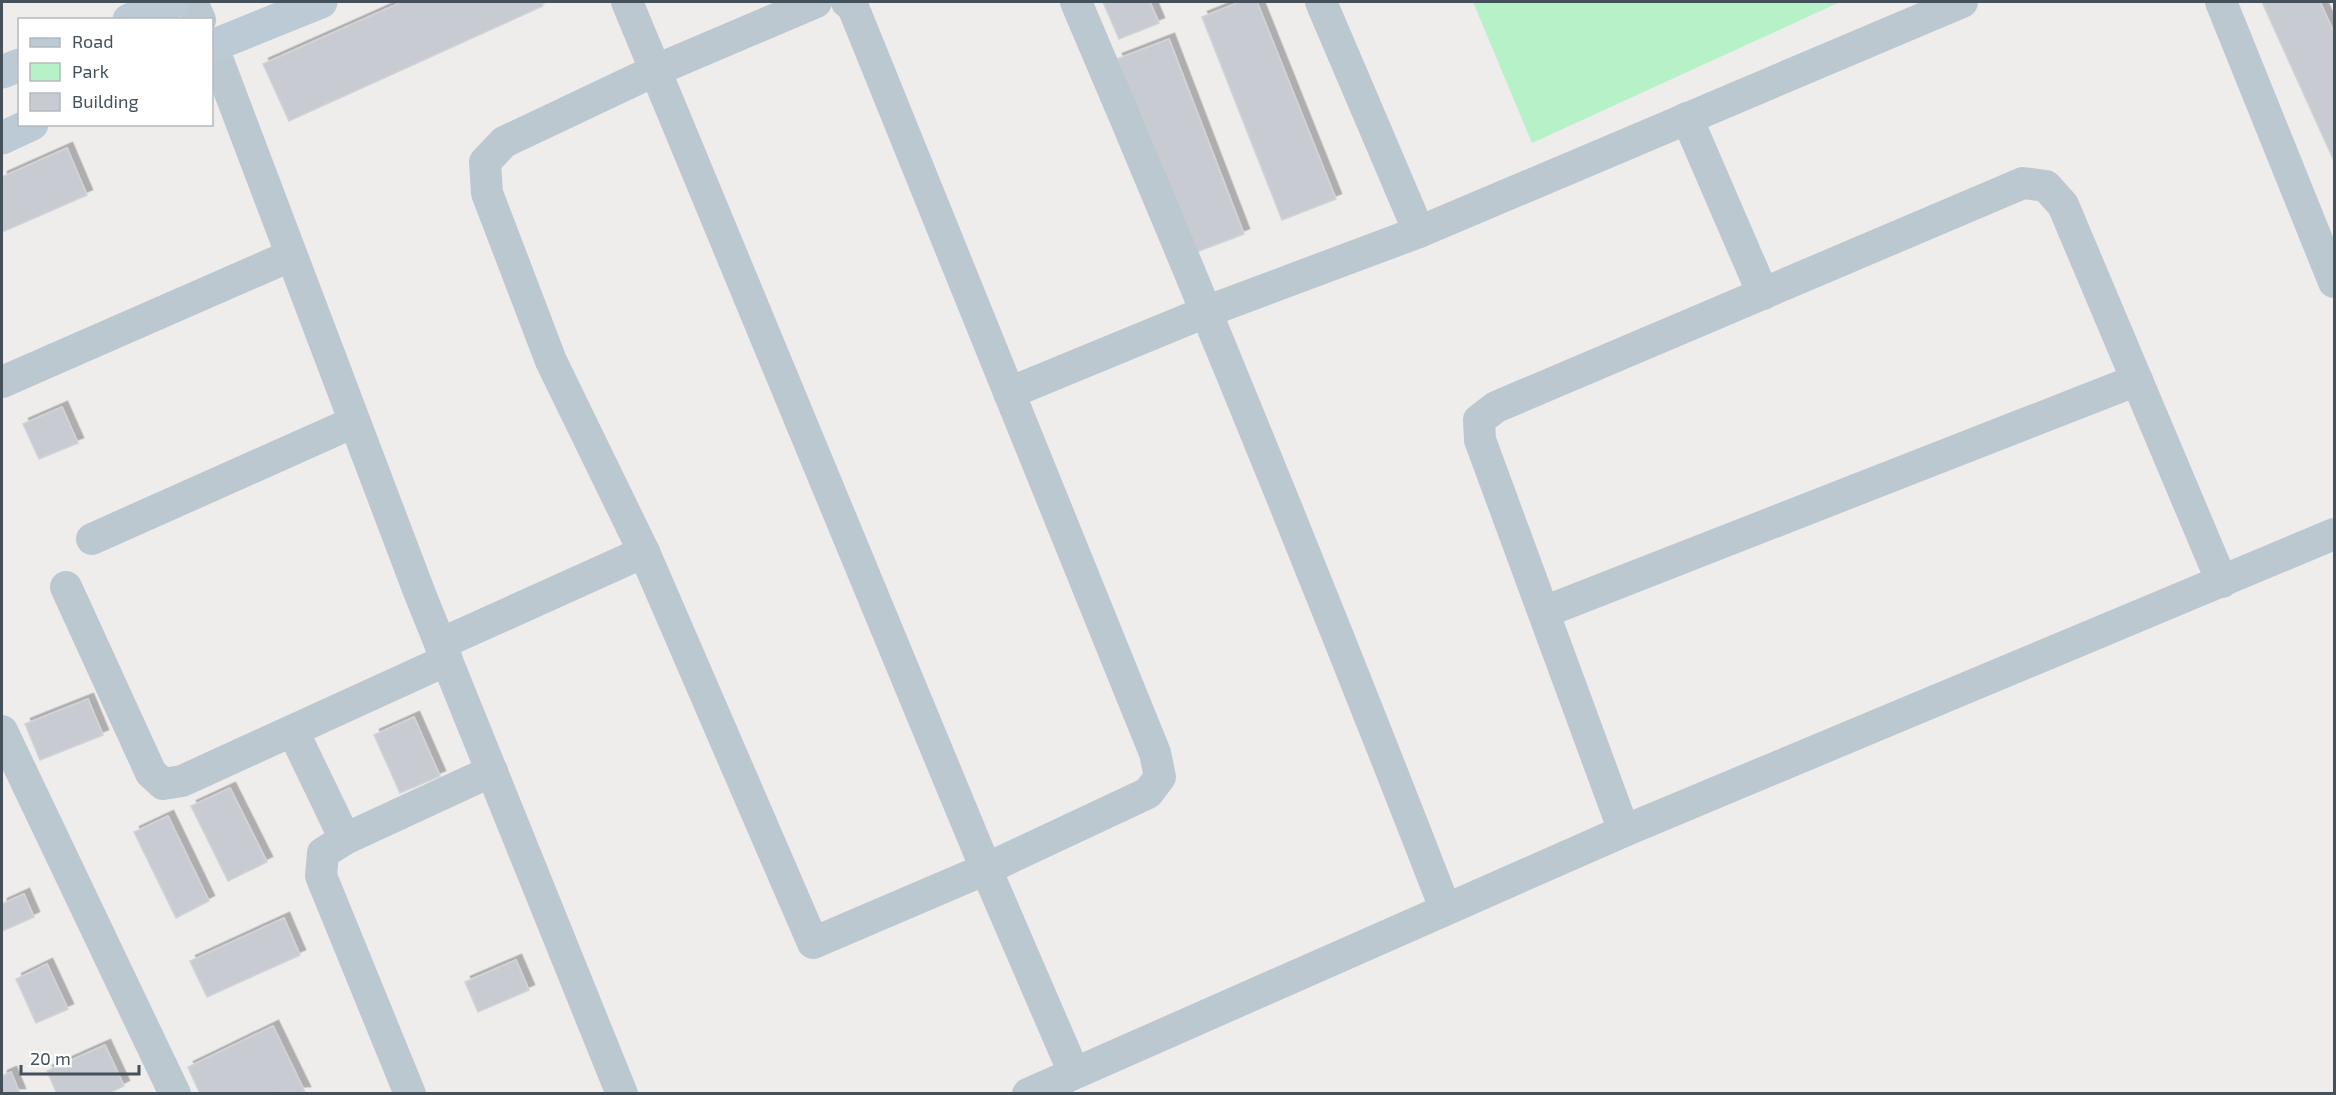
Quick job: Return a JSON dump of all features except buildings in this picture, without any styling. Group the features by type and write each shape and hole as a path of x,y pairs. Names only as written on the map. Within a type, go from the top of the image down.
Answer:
{"main road":[{"path":"134,18 173,2"},
{"path":"213,46 321,2"},
{"path":"2,72 18,66"},
{"path":"2,138 28,126"}],"street":[{"path":"192,2 199,18"},
{"path":"627,2 986,869 1074,1073"},
{"path":"816,2 654,71 504,142 485,162 487,193 551,361 644,552 813,944 986,869 1148,793 1160,777 1155,753 853,7 847,2"},
{"path":"1076,2 1208,311 1445,908"},
{"path":"1321,2 1419,232"},
{"path":"1009,393 1208,311 1419,232 1962,2"},
{"path":"2221,2 2334,282"},
{"path":"213,49 354,422 622,1094"},
{"path":"1687,118 1763,294"},
{"path":"1624,831 1480,440 1479,420 1496,407 2023,183 2046,186 2063,205 2222,582"},
{"path":"2,382 290,256"},
{"path":"1544,612 2137,380"},
{"path":"92,539 354,422"},
{"path":"1028,1094 1445,908 1624,831 2334,534"},
{"path":"66,587 151,773 163,784 182,782 293,731 644,552"},
{"path":"2,731 175,1094"},
{"path":"293,731 345,838"},
{"path":"410,1094 321,876 322,853 345,838 492,771"}],"green space":[{"path":"1473,2 1840,2 1532,143"}]}
